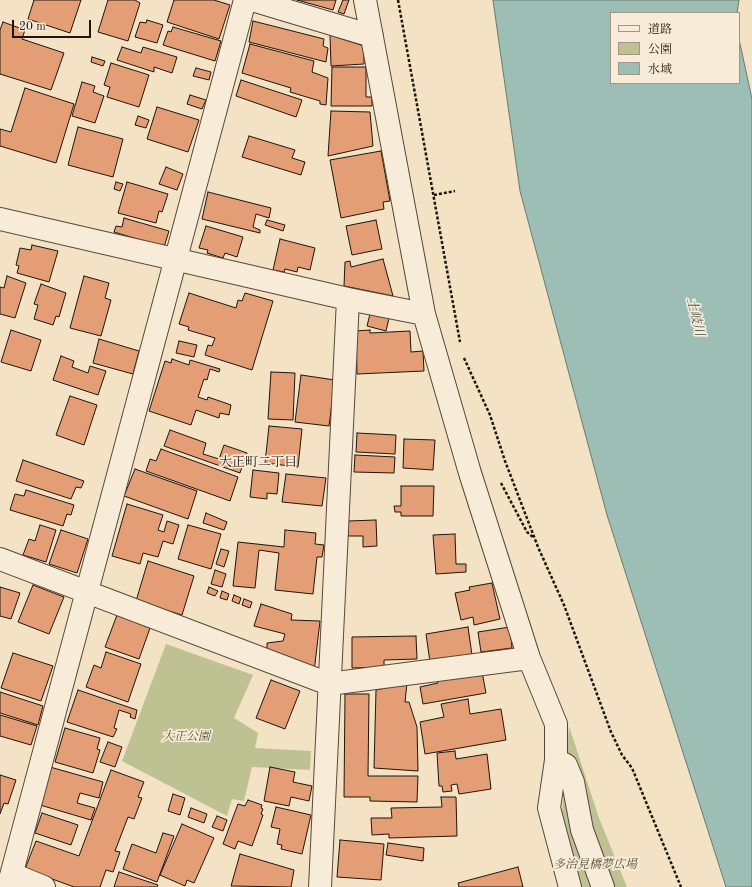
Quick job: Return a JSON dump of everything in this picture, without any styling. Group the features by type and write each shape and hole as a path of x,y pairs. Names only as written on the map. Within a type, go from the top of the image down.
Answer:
{"street":[{"path":"44,887 9,869 176,260 245,0"},
{"path":"252,0 372,36"},
{"path":"365,0 424,314 470,473 529,658 556,724 556,760 549,808 570,887"},
{"path":"0,219 348,299 424,314"},
{"path":"320,887 348,299"},
{"path":"0,559 329,684 529,658"},
{"path":"556,760 566,765 573,782 582,830 603,887"}],"path":[{"path":"398,0 434,190 461,346"},
{"path":"428,191 434,190"},
{"path":"434,195 455,191"},
{"path":"462,354 490,415 505,461 538,547 564,605 611,732 622,755 632,768 681,887"}],"green space":[{"name":"大正公園","path":"166,644 253,675 234,718 258,733 255,748 311,751 310,770 252,767 244,801 232,799 227,816 122,761"},
{"name":"多治見橋夢広場","path":"569,726 599,818 627,887 579,887 562,813"}],"water":[{"name":"土岐川","path":"493,0 739,0 737,12 610,12 610,84 740,84 740,44 752,99 752,887 726,887 607,515 520,191"}],"building":[{"path":"34,0 81,0 70,33 28,19"},
{"path":"108,0 135,0 140,3 128,41 98,32"},
{"path":"174,0 214,0 230,5 219,39 167,22"},
{"path":"297,0 336,0 333,10"},
{"path":"343,0 349,0 344,14 338,12"},
{"path":"147,20 163,25 157,43 135,37 140,22 146,23"},
{"path":"253,21 324,39 323,46 328,48 326,62 249,42"},
{"path":"3,22 25,30 22,39 64,53 51,90 0,74 0,30"},
{"path":"173,27 221,41 215,61 163,45 168,31 171,32"},
{"path":"330,35 364,46 364,64 331,66"},
{"path":"250,44 314,61 312,72 328,78 326,105 320,104 320,101 290,92 291,88 242,73"},
{"path":"122,47 141,53 143,47 177,57 172,73 154,67 154,72 117,60"},
{"path":"92,57 105,61 103,66 91,62"},
{"path":"111,63 149,75 139,107 107,97 110,87 104,85"},
{"path":"332,67 366,67 366,97 372,97 372,106 331,106"},
{"path":"196,68 211,72 209,80 193,76"},
{"path":"241,80 302,100 296,117 236,96"},
{"path":"82,82 95,86 93,92 104,96 95,123 72,116"},
{"path":"25,88 74,104 56,163 0,146 0,129 11,132"},
{"path":"190,95 206,100 202,109 187,104"},
{"path":"157,107 199,120 188,152 147,139"},
{"path":"331,111 370,112 373,146 328,156"},
{"path":"138,116 149,120 146,128 135,125"},
{"path":"78,127 123,139 113,177 68,165"},
{"path":"249,136 295,150 292,158 305,162 301,175 242,157"},
{"path":"381,151 390,201 383,202 384,209 341,218 330,160"},
{"path":"166,167 183,174 177,190 159,184"},
{"path":"116,182 123,184 120,191 114,189"},
{"path":"127,182 168,194 162,212 159,211 156,223 118,213"},
{"path":"208,192 271,208 269,218 256,214 253,227 260,230 260,233 202,219"},
{"path":"124,218 169,231 164,247 114,232 116,226 122,227"},
{"path":"267,220 285,225 283,231 265,225"},
{"path":"376,220 382,249 352,255 346,226"},
{"path":"206,226 243,237 237,257 225,253 223,258 207,253 208,250 199,248"},
{"path":"280,239 315,248 310,270 298,267 297,272 285,269 284,272 273,270"},
{"path":"32,245 58,251 49,282 17,273 19,266 16,265 20,248 31,250"},
{"path":"383,259 393,296 344,286 345,262 350,261 351,267"},
{"path":"7,276 26,283 15,318 0,314 0,287 4,288"},
{"path":"84,276 109,283 105,298 111,300 101,336 70,328"},
{"path":"41,284 66,293 59,317 56,316 53,325 34,319 38,305 34,304"},
{"path":"189,293 236,308 238,300 242,301 245,293 273,301 252,370 205,355 208,345 212,346 215,338 188,330 189,327 179,324"},
{"path":"370,314 389,318 386,331 367,326"},
{"path":"11,330 41,340 31,371 1,362"},
{"path":"370,330 370,333 410,331 411,352 423,351 424,371 357,374 356,331"},
{"path":"99,339 139,351 133,374 93,363"},
{"path":"179,341 197,345 194,357 176,353"},
{"path":"61,356 74,361 72,367 88,373 90,366 106,371 98,395 53,380"},
{"path":"172,359 189,365 190,360 220,369 219,372 210,369 207,380 204,379 198,397 207,400 208,397 231,405 229,415 220,413 219,418 196,410 191,425 149,411 165,361 171,363"},
{"path":"271,372 295,373 293,420 268,419"},
{"path":"301,375 335,380 329,426 295,422"},
{"path":"70,396 97,405 84,445 56,435"},
{"path":"269,426 302,429 298,467 265,463"},
{"path":"170,430 206,443 203,454 219,459 224,445 247,453 240,473 164,446"},
{"path":"357,433 396,435 395,454 356,452"},
{"path":"404,439 435,440 433,470 403,468"},
{"path":"161,449 238,477 230,501 146,471 150,459 156,461"},
{"path":"355,455 395,457 394,473 354,472"},
{"path":"23,460 84,481 81,488 76,487 71,499 16,481"},
{"path":"135,469 197,491 188,519 124,496"},
{"path":"253,470 279,473 277,494 267,493 267,499 250,497"},
{"path":"286,474 326,478 322,506 282,502"},
{"path":"401,486 434,486 433,516 401,516 401,512 395,512 394,506 401,506"},
{"path":"26,490 74,505 71,515 67,514 63,526 10,510 15,494 24,496"},
{"path":"127,504 163,515 158,530 164,532 167,521 179,525 173,544 163,541 158,557 143,553 140,564 112,556"},
{"path":"206,513 227,522 224,530 203,523"},
{"path":"376,520 377,546 363,547 363,536 348,536 348,521"},
{"path":"40,525 56,530 46,562 23,555 29,539 35,541"},
{"path":"188,525 221,534 211,569 178,559"},
{"path":"61,530 88,539 77,573 49,564"},
{"path":"285,530 316,533 315,544 324,545 322,557 317,557 313,594 275,590 279,553 259,550 255,588 233,586 238,542 284,547"},
{"path":"455,534 456,564 466,564 466,572 436,574 433,535"},
{"path":"221,549 229,551 224,567 216,564"},
{"path":"148,561 194,576 182,615 136,601"},
{"path":"215,570 226,574 222,587 211,584"},
{"path":"492,583 500,619 474,625 473,617 461,620 455,593 470,590 469,587"},
{"path":"33,585 64,597 49,634 18,622"},
{"path":"0,587 20,593 11,619 0,616"},
{"path":"209,587 218,591 215,596 207,593"},
{"path":"222,591 229,594 227,600 220,598"},
{"path":"234,595 241,598 239,604 232,601"},
{"path":"244,599 252,602 250,608 242,605"},
{"path":"261,604 292,614 291,620 320,621 314,672 267,655 267,643 283,641 285,634 254,626"},
{"path":"117,615 150,628 139,659 105,647"},
{"path":"468,627 472,655 430,662 426,634"},
{"path":"510,627 512,648 481,652 478,632"},
{"path":"416,636 417,659 384,660 384,667 352,668 352,637"},
{"path":"106,652 141,664 128,702 86,687 94,665 101,668"},
{"path":"13,653 53,666 41,701 1,688"},
{"path":"482,672 486,693 423,704 420,687 438,683 437,681"},
{"path":"271,680 300,691 285,729 256,718"},
{"path":"407,683 405,702 409,702 417,727 418,771 374,768 376,690"},
{"path":"78,690 137,710 135,719 130,717 131,714 119,710 114,728 117,729 113,737 67,722"},
{"path":"0,692 43,706 38,725 0,713"},
{"path":"345,694 369,694 368,776 418,776 417,802 370,801 370,797 344,797"},
{"path":"468,699 470,714 501,709 506,740 425,754 420,722 444,717 441,704"},
{"path":"0,715 37,726 31,745 0,736"},
{"path":"65,728 100,738 97,749 100,750 93,773 55,762"},
{"path":"108,742 122,747 115,767 100,762"},
{"path":"455,751 456,759 487,754 491,789 459,794 457,784 451,785 452,791 443,792 442,786 439,786 437,753"},
{"path":"50,767 103,782 99,798 80,793 77,803 95,808 91,820 40,805"},
{"path":"270,767 295,772 293,782 312,786 309,801 291,797 289,806 264,801"},
{"path":"111,770 144,782 138,797 142,798 134,819 128,817 115,851 120,852 113,872 106,870 100,887 74,887 25,869 36,841 79,856"},
{"path":"0,775 16,780 8,804 4,803 0,814"},
{"path":"173,794 185,798 180,815 168,811"},
{"path":"441,797 456,797 457,836 389,838 389,834 372,835 371,818 392,818 391,808 442,807"},
{"path":"248,800 262,805 261,808 263,809 261,814 263,815 252,846 238,841 235,849 223,844 238,804 245,806"},
{"path":"276,807 311,815 302,854 281,849 282,845 277,844 280,829 271,827"},
{"path":"191,808 207,814 204,823 188,817"},
{"path":"42,813 78,825 71,845 35,833"},
{"path":"217,816 227,820 223,831 212,827"},
{"path":"182,824 214,838 194,883 187,880 185,886 160,875"},
{"path":"163,833 174,836 157,882 123,869 132,844 156,853"},
{"path":"340,840 384,844 381,880 337,877"},
{"path":"388,843 424,848 423,861 386,855"},
{"path":"240,854 294,870 291,887 231,886"},
{"path":"518,867 523,887 459,887 458,883"},
{"path":"119,872 158,885 157,887 114,887"}],"district":[{"name":"大正町二丁目","path":"258,463"}]}
